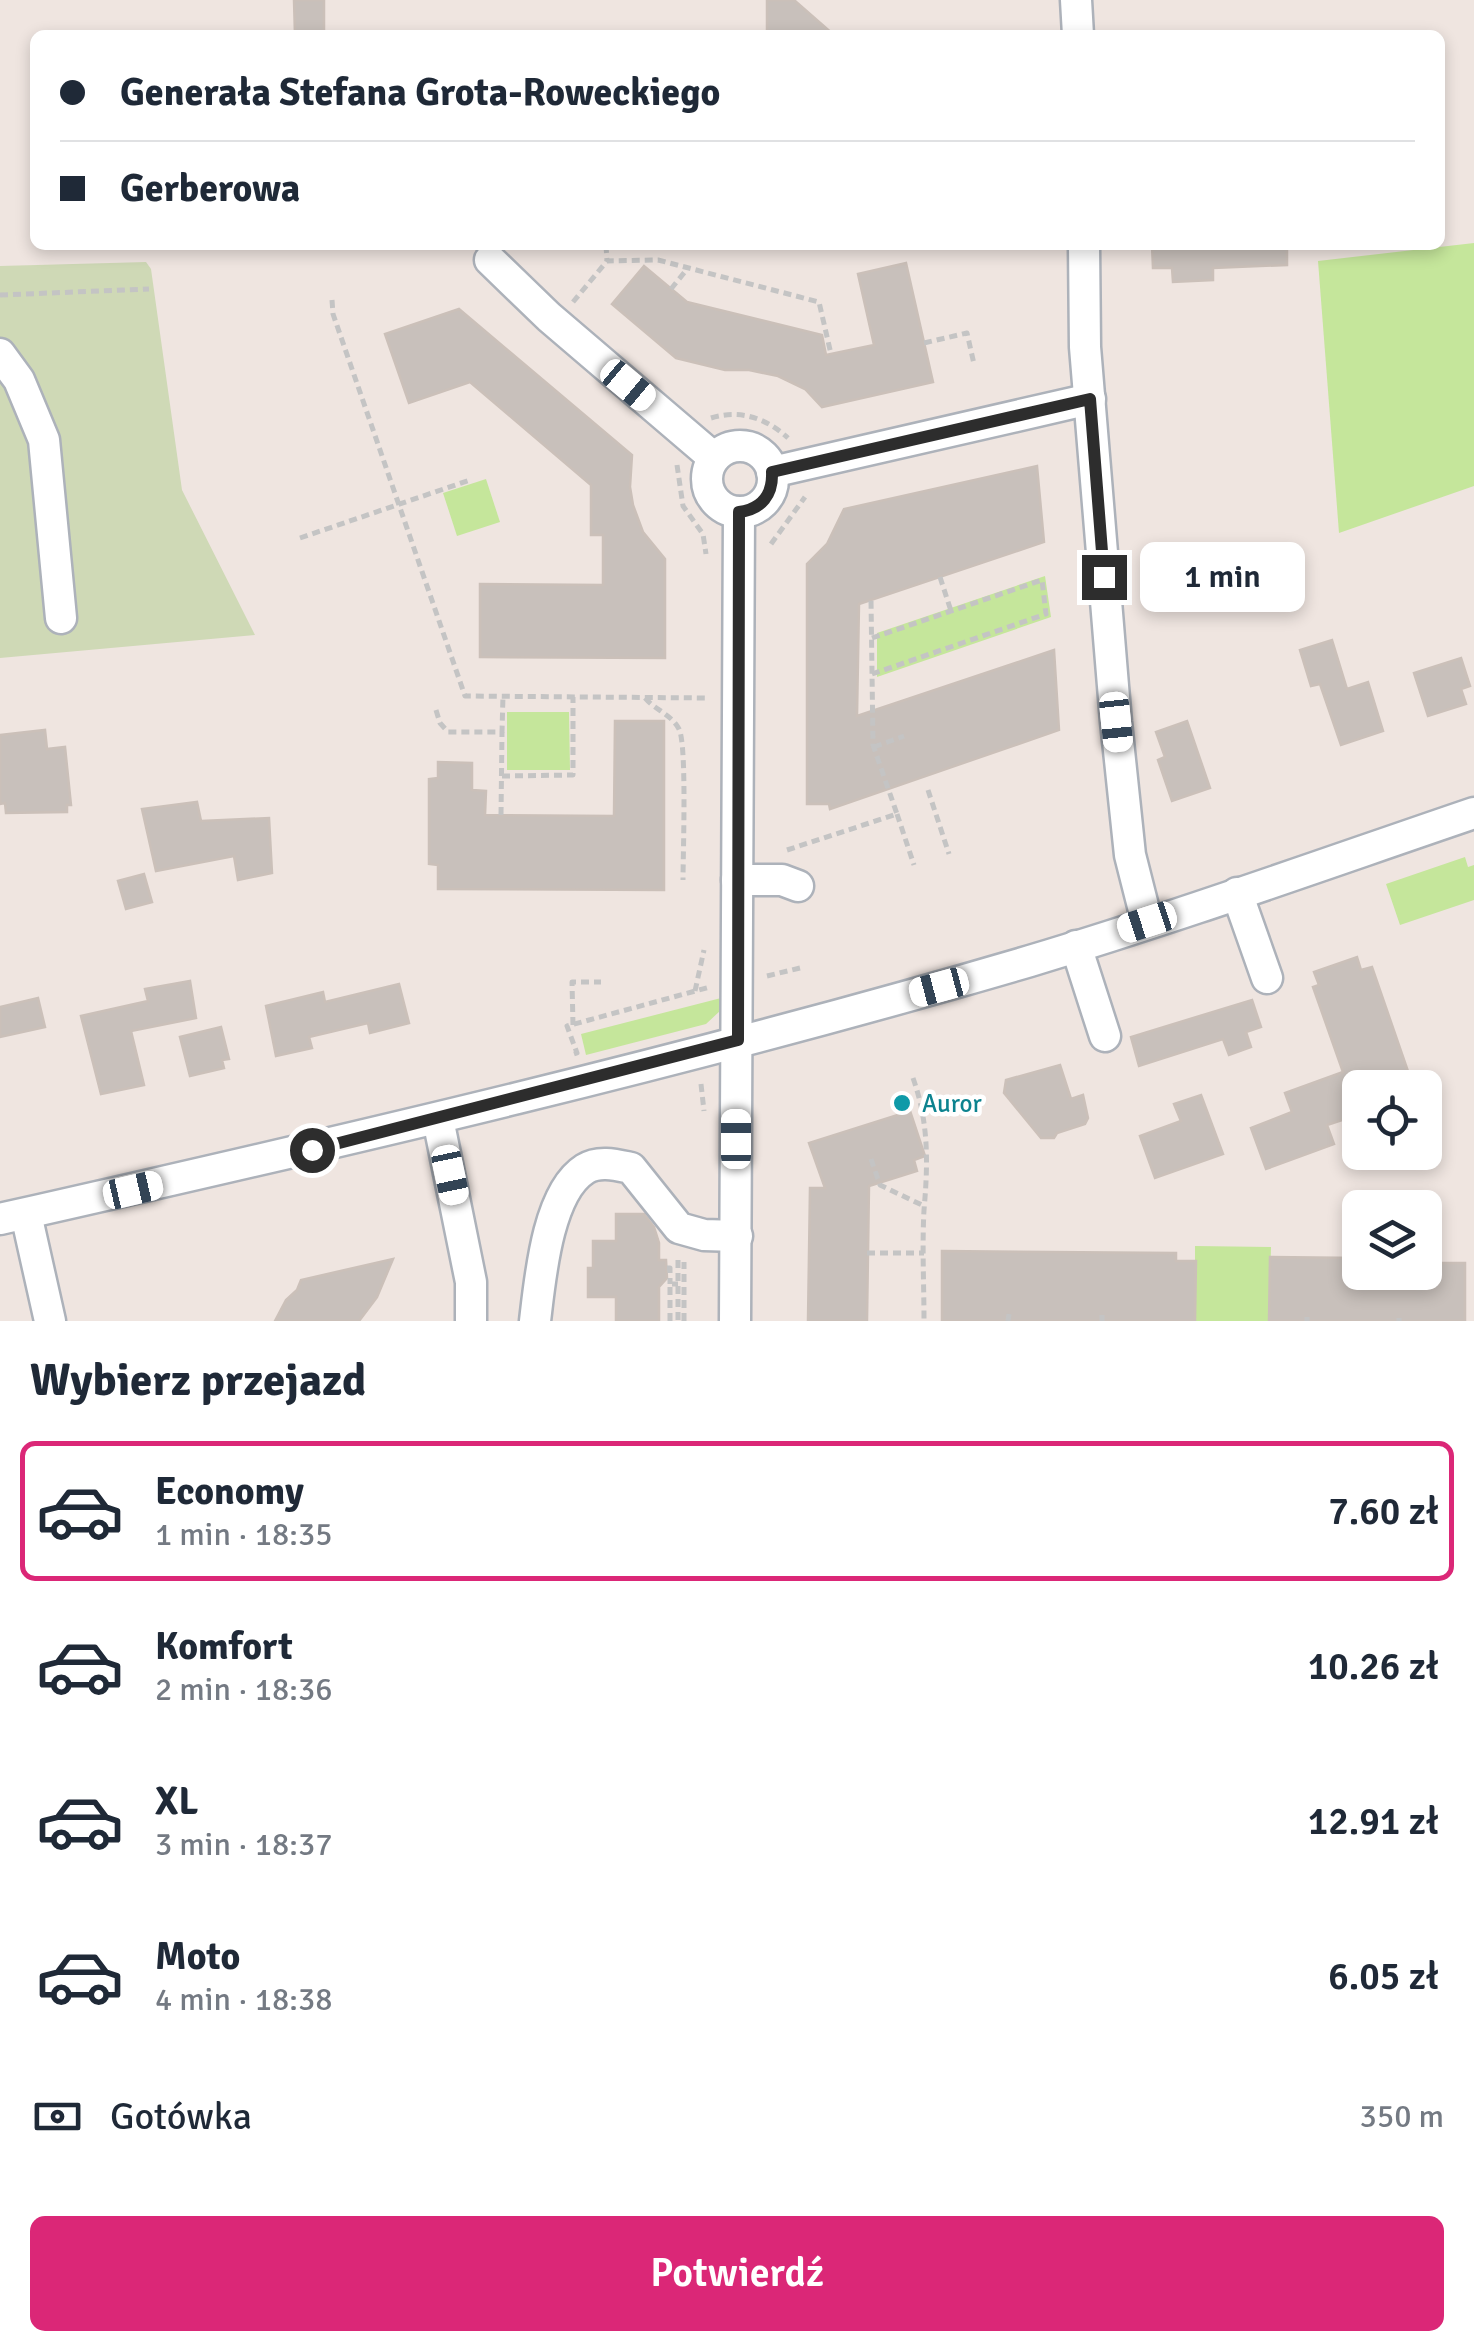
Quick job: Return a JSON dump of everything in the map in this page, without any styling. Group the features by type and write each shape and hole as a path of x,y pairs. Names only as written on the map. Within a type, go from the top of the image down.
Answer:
{"street":[{"path":"1076,0 1078,30"},
{"path":"1084,250 1090,399 1130,855 1147,922"},
{"path":"490,260 548,317 714,458"},
{"path":"0,354 20,380 44,440 61,618"},
{"path":"772,472 1090,399"},
{"path":"732,446 747,446 762,454 772,472 766,498 757,507 739,512 722,506 710,493 707,474 714,458 732,446"},
{"path":"736,1321 738,1040 751,979 737,880 739,512"},
{"path":"50,1321 13,1216 438,1119 939,987 1076,946 1474,813"},
{"path":"737,880 782,880 798,886"},
{"path":"1237,893 1267,978"},
{"path":"1076,946 1106,1036"},
{"path":"438,1119 471,1282 471,1321"},
{"path":"535,1321 543,1256 564,1194 586,1168 605,1164 631,1168 691,1242 736,1236"}],"path":[{"path":"568,308 607,261 606,250"},
{"path":"607,261 658,260 818,302 831,354"},
{"path":"671,289 688,268"},
{"path":"0,294 149,289"},
{"path":"332,300 465,696 709,698"},
{"path":"924,343 967,333 974,364"},
{"path":"300,538 470,480"},
{"path":"401,545 411,542"},
{"path":"940,577 951,612"},
{"path":"872,638 1042,580 1046,614 872,674"},
{"path":"871,600 874,747 914,865"},
{"path":"502,815 503,696"},
{"path":"502,776 573,775 573,697"},
{"path":"644,698 668,715 682,736 683,880"},
{"path":"436,710 448,732 502,732"},
{"path":"874,747 904,736"},
{"path":"928,790 949,854"},
{"path":"784,851 897,814"},
{"path":"601,982 572,982 570,1025 800,968"},
{"path":"913,1078 924,1107 927,1143 924,1321"},
{"path":"701,1084 705,1124"},
{"path":"872,1160 880,1184 924,1206"},
{"path":"681,1321 678,1284 691,1242 704,1253 684,1254 681,1321"},
{"path":"867,1253 924,1253"},
{"path":"666,1268 670,1268 670,1321"},
{"path":"670,1284 678,1284"}],"green space":[{"path":"1474,243 1474,486 1339,533 1318,261 1445,250 1445,246"},
{"path":"146,262 151,269 182,490 255,635 0,658 0,266"},
{"path":"486,479 500,522 457,536 443,493"},
{"path":"1045,576 1051,617 877,677 877,633"},
{"path":"507,712 569,712 570,770 507,770"},
{"path":"1465,857 1468,867 1474,865 1474,900 1400,925 1386,884"},
{"path":"725,997 721,1010 706,1024 586,1055 581,1034"},
{"path":"1195,1246 1271,1247 1269,1321 1195,1321"}],"building":[{"path":"294,0 324,0 324,30 295,30"},
{"path":"767,0 794,0 828,30 767,30"},
{"path":"1152,250 1287,250 1287,265 1213,268 1213,280 1173,282 1172,268 1153,268"},
{"path":"906,263 933,382 822,407 805,389 778,376 725,370 676,358 612,304 644,266 687,302 822,335 826,355 874,345 858,274"},
{"path":"459,309 632,455 633,505 643,532 665,559 665,658 480,657 480,584 603,585 603,535 591,535 591,485 470,382 409,403 385,334"},
{"path":"1037,466 1044,542 859,604 857,716 1054,650 1059,730 830,809 829,804 807,804 807,564 827,544 844,509"},
{"path":"1332,640 1347,689 1368,682 1383,731 1341,745 1320,684 1311,686 1300,650"},
{"path":"1461,658 1470,686 1461,689 1466,704 1428,716 1414,673"},
{"path":"615,721 664,721 664,890 438,889 438,865 429,864 429,779 438,778 438,762 472,763 472,790 486,791 485,815 614,816"},
{"path":"1187,721 1210,788 1172,801 1158,760 1165,757 1156,732"},
{"path":"45,730 47,749 65,747 71,805 67,805 67,812 6,813 5,803 0,804 0,735"},
{"path":"197,802 201,821 269,818 272,873 238,880 234,856 156,871 142,809"},
{"path":"144,874 152,902 126,909 118,881"},
{"path":"1357,957 1361,970 1372,967 1408,1070 1342,1070 1313,987 1319,985 1314,972"},
{"path":"190,981 196,1018 131,1031 144,1085 101,1094 81,1016 148,1001 145,989"},
{"path":"399,984 409,1023 370,1033 368,1023 309,1037 312,1048 276,1056 266,1006 323,992 325,1002"},
{"path":"38,998 45,1027 0,1037 0,1007"},
{"path":"1252,1000 1261,1027 1246,1032 1251,1047 1229,1055 1223,1039 1139,1066 1131,1037"},
{"path":"221,1027 229,1059 222,1060 224,1068 190,1076 180,1037"},
{"path":"1060,1065 1071,1099 1083,1095 1088,1118 1085,1124 1057,1133 1054,1138 1041,1138 1004,1093 1006,1080"},
{"path":"1342,1072 1342,1120 1327,1125 1334,1144 1266,1169 1251,1128 1292,1112 1285,1093"},
{"path":"1201,1095 1223,1154 1155,1178 1140,1136 1181,1121 1174,1104"},
{"path":"910,1111 925,1156 914,1160 917,1171 869,1186 867,1321 808,1321 810,1188 825,1188 809,1143"},
{"path":"616,1214 644,1214 654,1227 659,1260 666,1260 667,1278 659,1287 659,1321 616,1321 616,1297 588,1297 593,1241 616,1241"},
{"path":"942,1251 1176,1253 1176,1261 1196,1261 1195,1321 942,1321"},
{"path":"1270,1257 1342,1258 1342,1290 1442,1290 1442,1263 1465,1263 1465,1321 1269,1321"},
{"path":"393,1259 377,1297 359,1321 275,1321 301,1280"}],"place":[{"name":"Auror","path":"902,1103"}],"route":[{"path":"312,1150 738,1040 739,512 757,507 766,498 771,490 772,472 1090,399 1104,577"}]}
